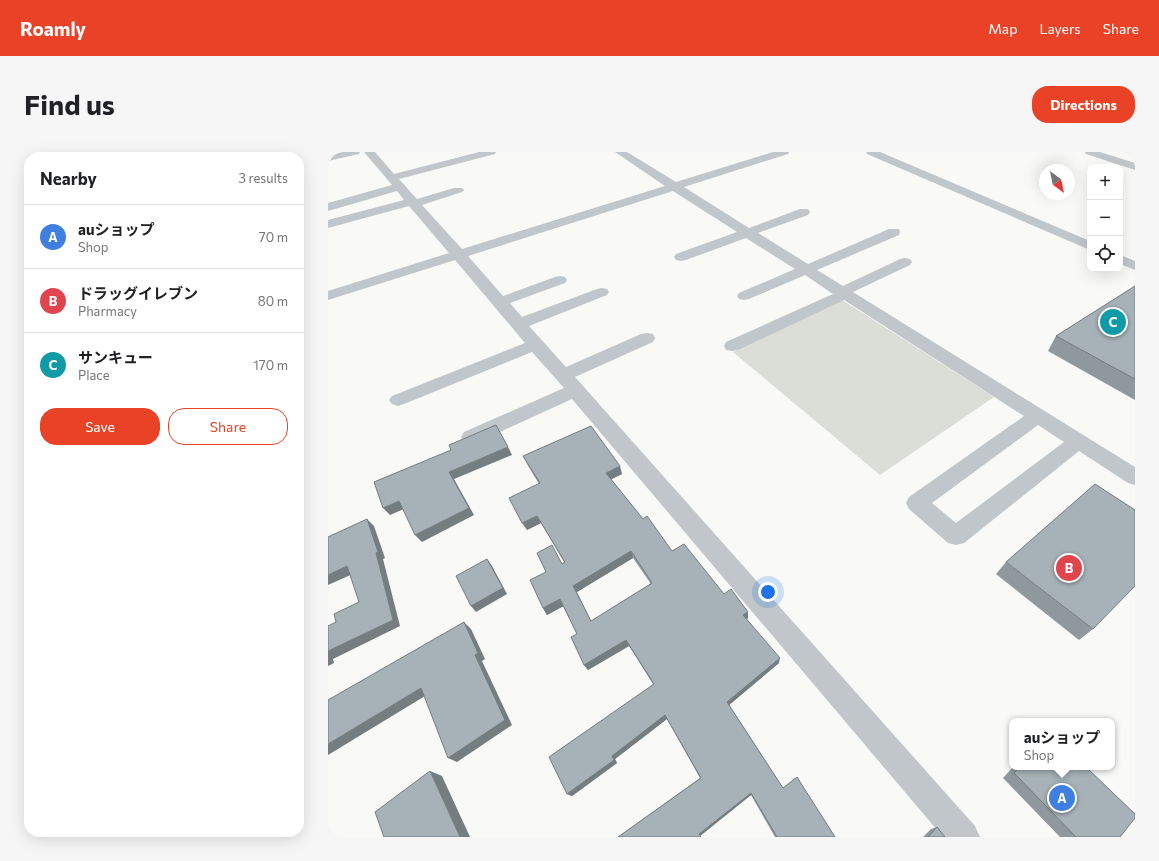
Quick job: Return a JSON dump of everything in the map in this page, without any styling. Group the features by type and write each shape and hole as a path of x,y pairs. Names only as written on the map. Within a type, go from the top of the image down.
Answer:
{"street":[{"path":"328,158 355,152"},
{"path":"368,152 964,837"},
{"path":"328,224 404,193 491,152"},
{"path":"620,152 1135,477"},
{"path":"328,296 784,152"},
{"path":"871,152 1087,245"},
{"path":"1090,152 1135,167"},
{"path":"328,207 404,193 458,190"},
{"path":"681,257 804,212"},
{"path":"744,296 894,232"},
{"path":"1123,260 1135,266"},
{"path":"732,346 905,262"},
{"path":"499,302 560,280"},
{"path":"519,324 602,292"},
{"path":"452,445 569,383 647,338"},
{"path":"398,400 536,344"},
{"path":"1038,416 917,503 956,536 1078,441"}],"shaded area":[{"path":"842,300 994,397 880,475 733,352"}],"building":[{"path":"1135,286 1135,379 1056,336"},
{"path":"496,425 508,447 449,472 469,508 415,535 399,501 383,508 374,482 451,450 449,445"},
{"path":"591,426 620,466 606,473 643,519 647,516 672,551 684,544 724,594 731,589 748,612 743,615 780,658 727,702 783,788 797,777 835,837 777,837 751,793 699,834 701,837 618,837 701,778 665,715 612,756 614,760 567,794 549,757 654,684 626,640 584,665 571,637 577,634 560,599 543,608 530,580 546,572 537,553 552,545 562,564 565,562 537,516 522,523 509,498 540,483 523,456","holes":["631,551 652,583 591,621 573,586"]},
{"path":"1095,484 1135,510 1135,586 1093,629 1006,562"},
{"path":"367,519 378,552 376,553 393,620 328,651 328,626 336,622 334,614 359,602 347,566 328,575 328,537"},
{"path":"487,559 503,588 471,606 456,576"},
{"path":"464,622 478,653 475,655 505,720 448,758 421,688 328,744 328,700"},
{"path":"1017,770 1089,770 1135,814 1135,818 1120,837 1076,837 1014,773"},
{"path":"430,771 460,837 384,837 375,812"},
{"path":"937,827 945,837 928,837"}],"place":[{"name":"サンキュー","path":"1113,322"},
{"name":"ドラッグイレブン","path":"1069,568"},
{"name":"auショップ","path":"1062,798"}]}
